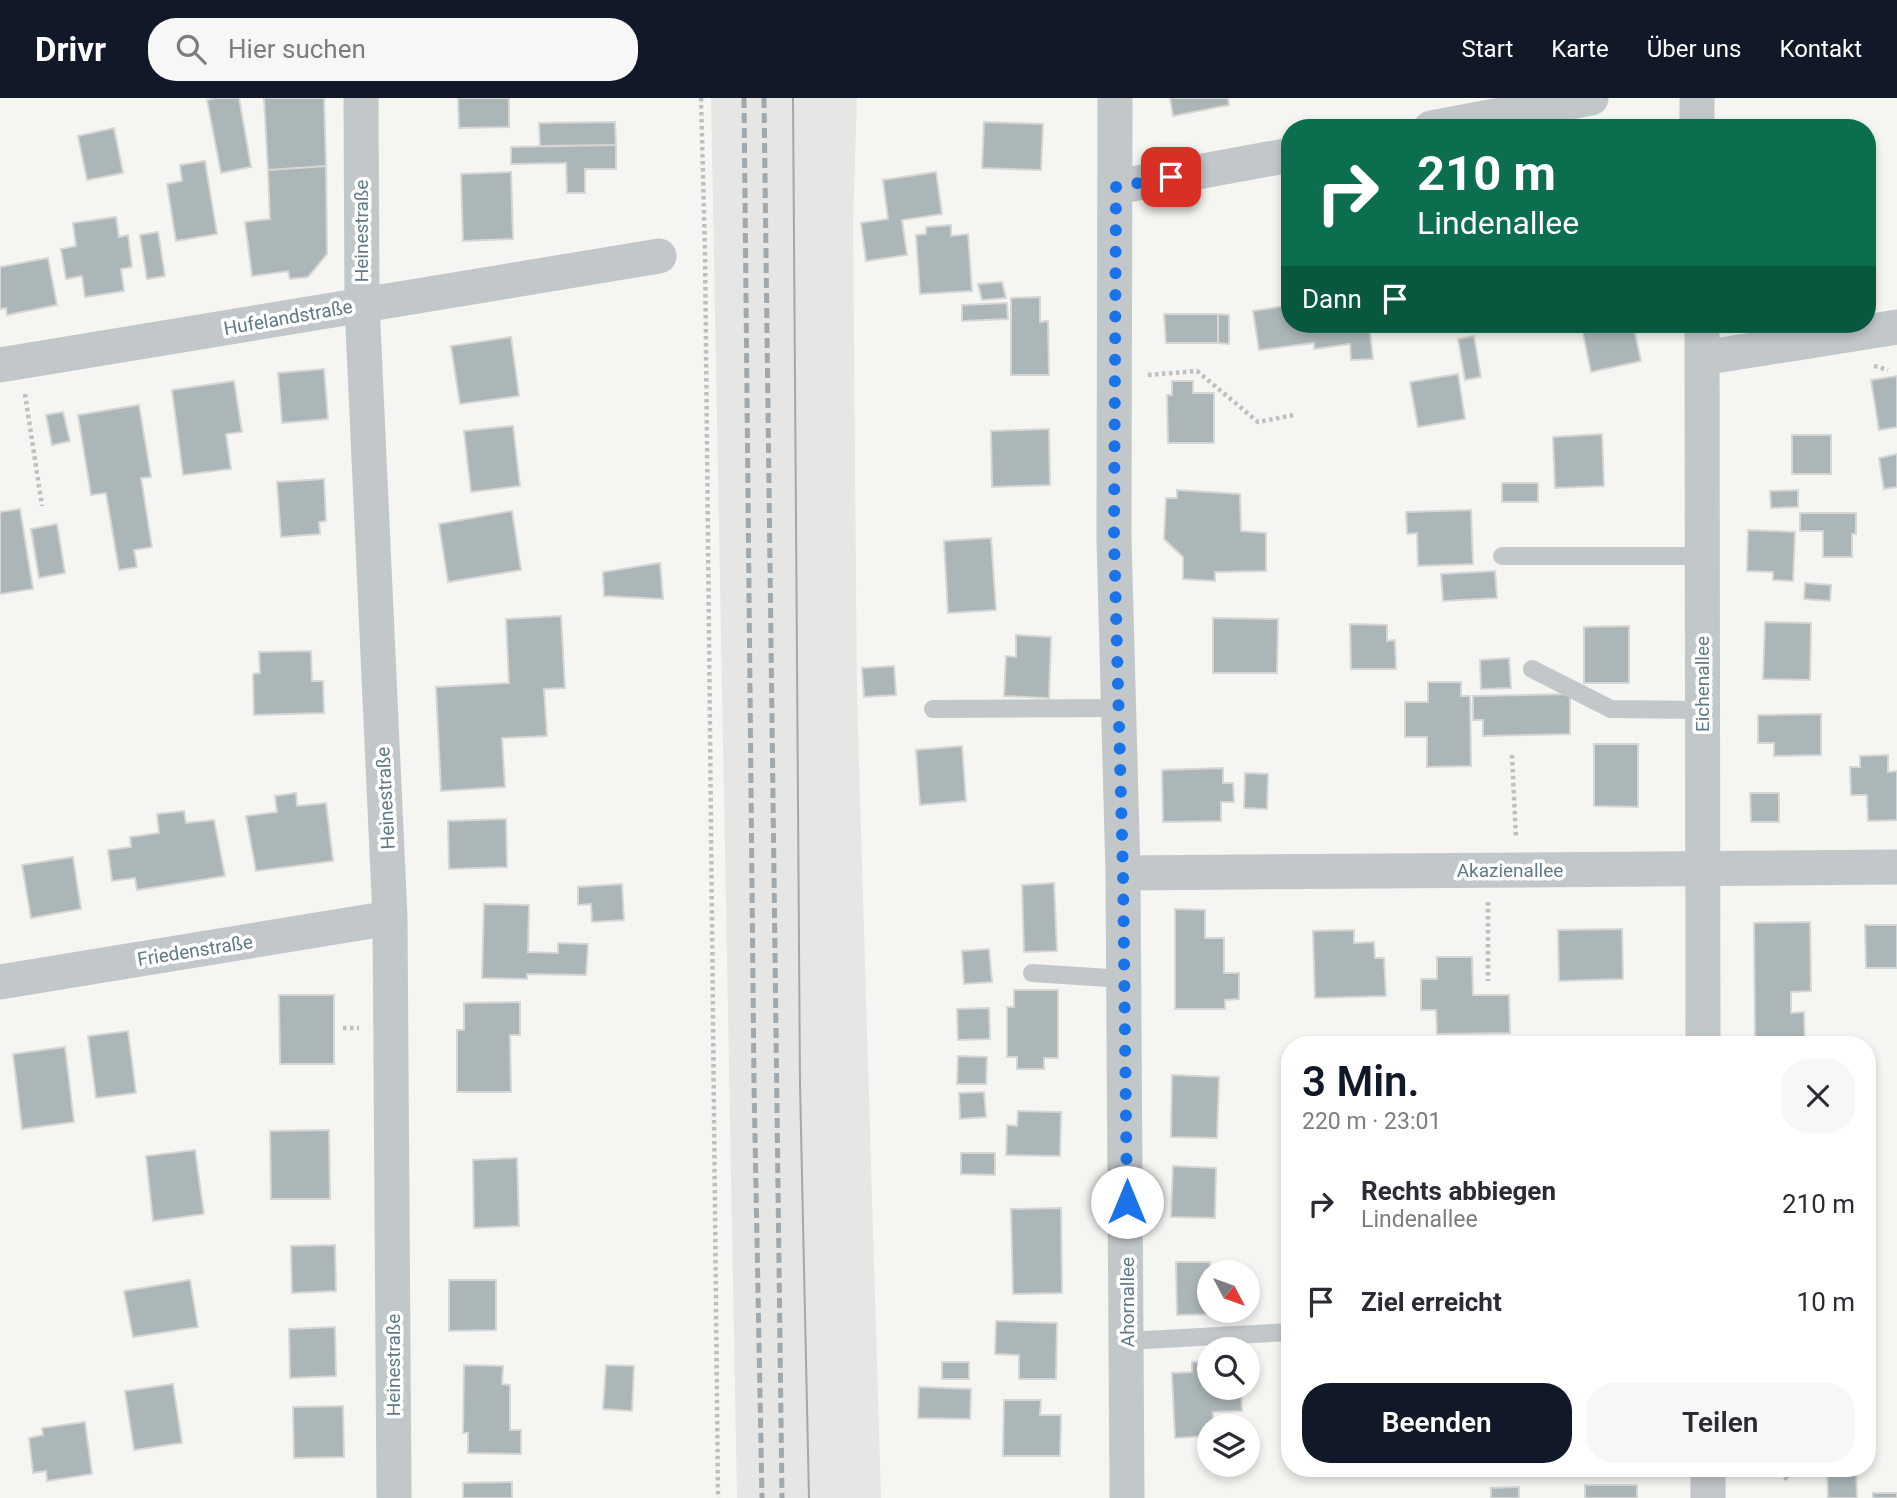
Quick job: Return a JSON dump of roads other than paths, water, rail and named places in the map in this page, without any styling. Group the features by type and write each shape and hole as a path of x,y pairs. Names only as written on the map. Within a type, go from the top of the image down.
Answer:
{"street":[{"name":"Heinestraße","path":"361,98 362,304 390,918 394,1498"},
{"name":"Ahornallee","path":"1115,98 1114,538 1125,979 1127,1498"},
{"path":"1529,119 1551,117 1591,98"},
{"path":"1697,98 1698,119"},
{"path":"1116,187 1281,157"},
{"name":"Hufelandstraße","path":"10,364 659,256"},
{"path":"1876,330 1897,327"},
{"name":"Eichenallee","path":"1702,333 1703,1036"},
{"path":"1702,358 1859,333"},
{"name":"Akazienallee","path":"1123,873 1897,867"},
{"name":"Friedenstraße","path":"0,982 390,918"},
{"path":"1708,1477 1708,1498"}],"lane":[{"path":"1502,556 1702,556"},
{"path":"1532,669 1611,709 1702,710"},
{"path":"933,709 1119,708"},
{"path":"1032,973 1125,979"},
{"path":"1127,1341 1281,1332"}],"tram line":[{"path":"793,98 800,1084 809,1498"}],"railway":[{"path":"744,98 754,1084 762,1498"},
{"path":"764,98 782,1498"}]}
